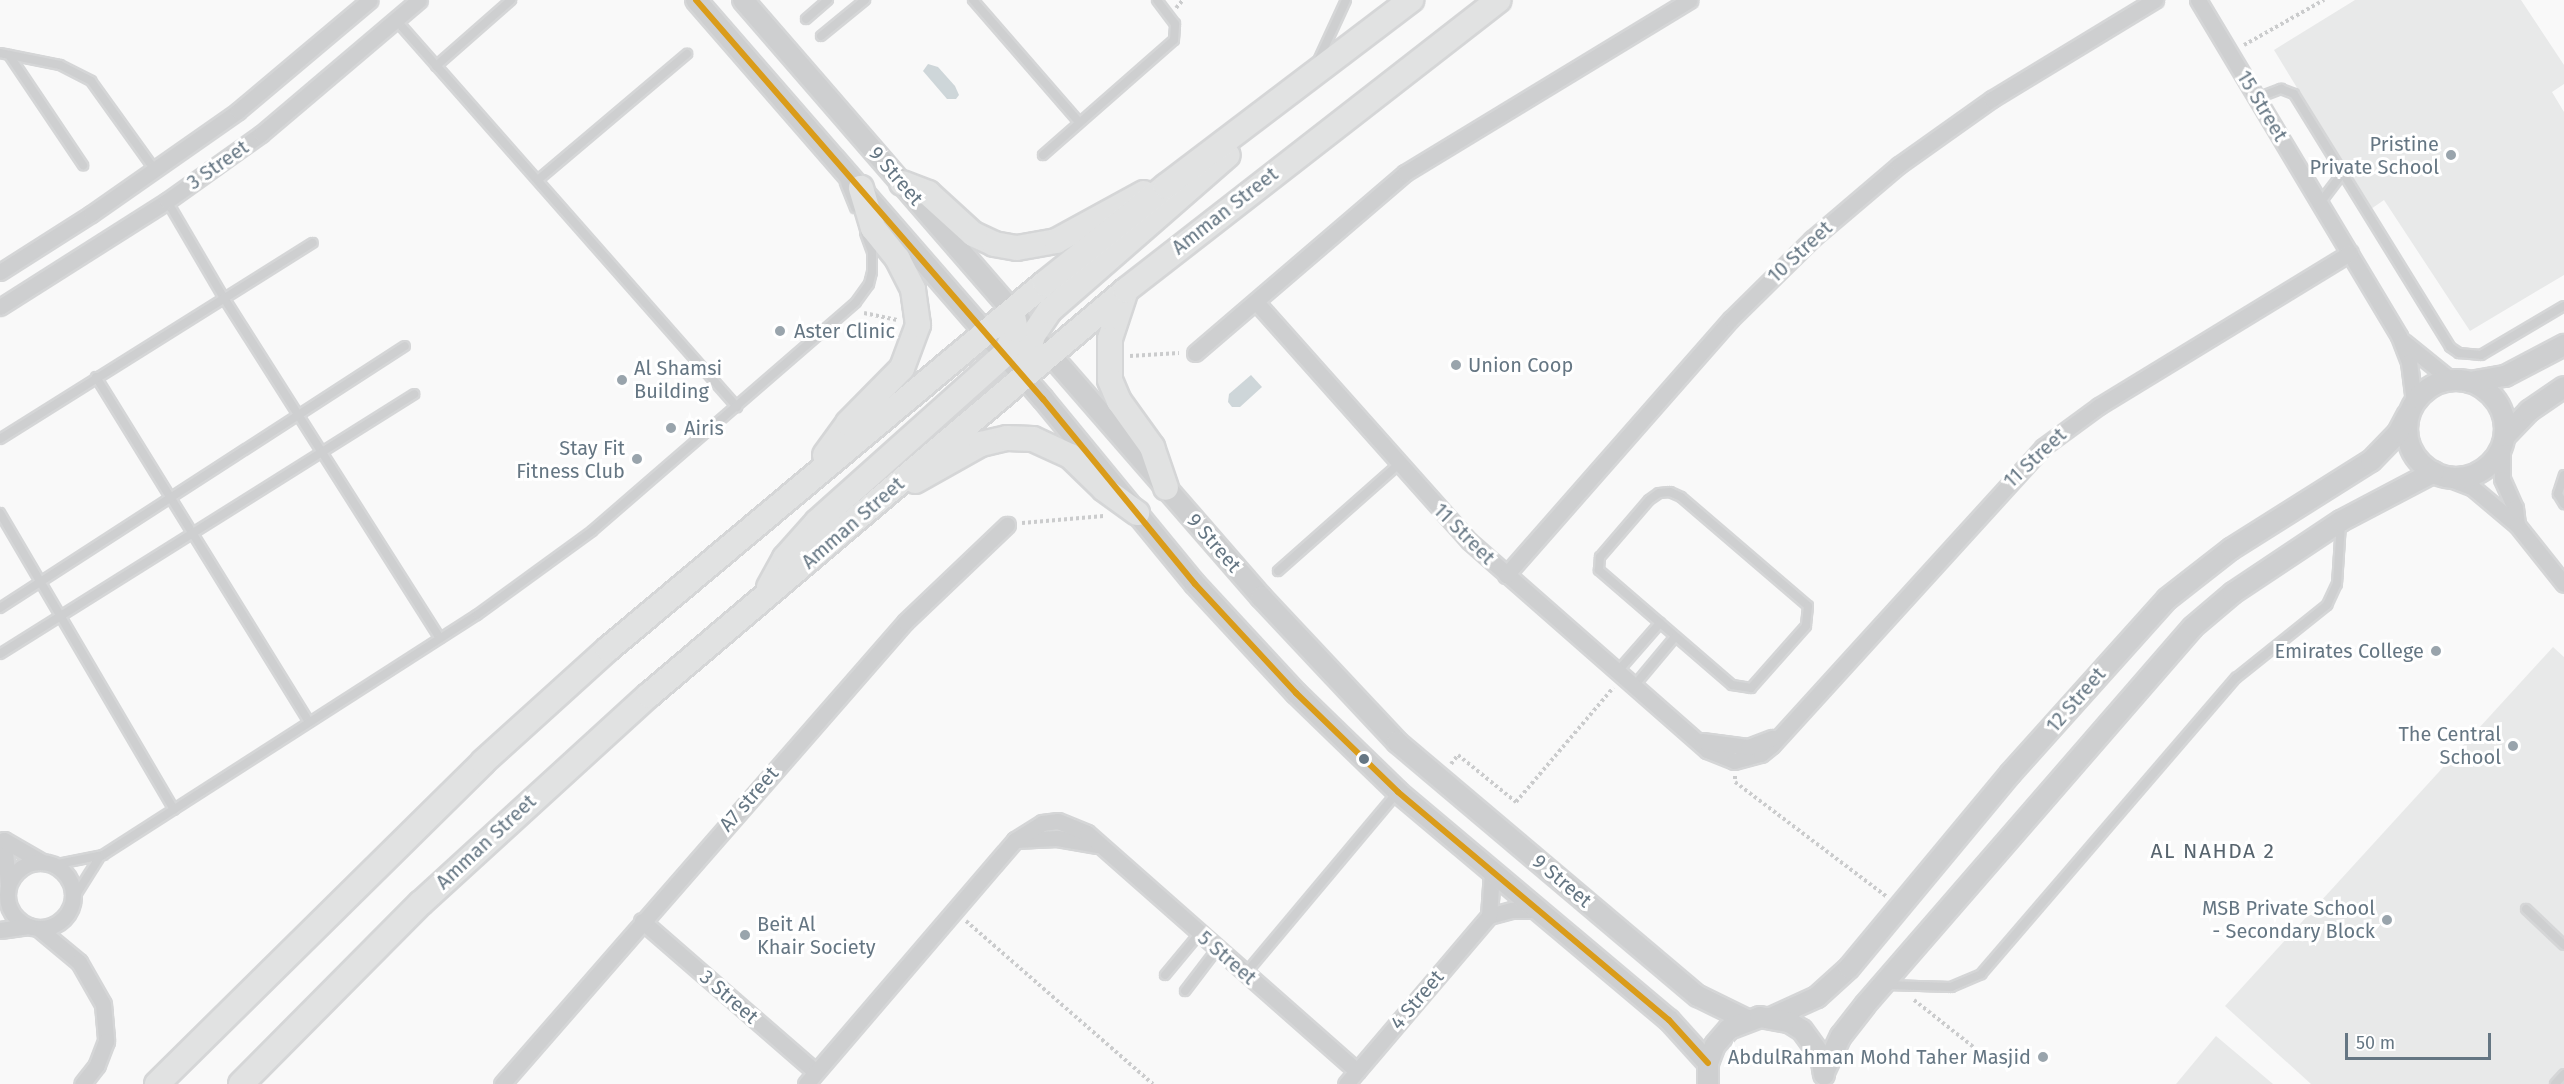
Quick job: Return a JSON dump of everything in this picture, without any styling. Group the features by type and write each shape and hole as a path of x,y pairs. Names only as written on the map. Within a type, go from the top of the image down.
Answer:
{"main road":[{"path":"158,1084 483,762 608,649 1012,311 1166,186 1412,0"},
{"name":"Amman Street","path":"241,1084 354,968 530,802 763,600 1126,290 1498,0"},
{"path":"1024,377 1033,335 1060,301 1217,167 1260,113"},
{"path":"902,183 928,193 973,234 994,244 1017,248 1056,241 1119,203 1166,186"},
{"path":"810,479 848,423 902,368 918,325 914,289 898,259 873,228 861,188"},
{"path":"1126,290 1107,357 1113,391 1152,447 1166,488"},
{"path":"763,600 785,558 817,522 1005,354 1016,330 1012,311"},
{"path":"895,487 936,472 981,444 1020,437 1059,449 1137,513"}],"street":[{"name":"3 Street","path":"0,272 155,170 253,99 370,0"},
{"name":"3 Street","path":"0,307 167,201 261,135 419,0"},
{"name":"9 Street","path":"696,0 1005,354 1245,640 1398,792 1669,1020 1708,1063"},
{"name":"9 Street","path":"743,0 1166,488 1367,713 1440,778 1698,996 1747,1020"},
{"path":"1195,353 1257,303 1405,173 1689,0"},
{"name":"10 Street","path":"1506,575 1731,319 1812,239 1899,165 1992,99 2155,0"},
{"name":"15 Street","path":"2198,0 2399,336 2412,375 2411,408"},
{"name":"11 Street","path":"1257,303 1398,465 1506,575 1698,739 1707,750 1734,761 1761,754 2043,447 2099,406 2350,253"},
{"name":"15 Street","path":"2399,336 2423,361 2460,381"},
{"path":"2564,345 2505,376 2437,383 2411,408 2408,442 2422,465 2479,492 2517,525 2564,584"},
{"path":"2460,381 2485,389 2497,402 2504,418 2502,479 2515,508 2517,525"},
{"path":"2440,475 2473,475 2487,467 2503,441 2529,411 2564,387"},
{"name":"12 Street","path":"1773,1017 1803,1005 1834,983 2010,774 2167,599 2231,549 2370,461 2398,433 2411,408"},
{"name":"12 Street","path":"1824,1078 1841,1036 1888,985 2187,633 2233,593 2341,521 2440,475"},
{"name":"A7 street","path":"502,1084 905,622 1007,525"},
{"name":"11 Street","path":"1698,739 1714,745 1748,747 1779,733"},
{"name":"5 Street","path":"811,1078 1015,840 1042,823 1058,821 1074,825 1357,1071"},
{"path":"0,930 33,927 63,918 72,901 71,884 47,863 2,837"},
{"path":"2,837 5,894 10,910 80,962 103,1004 107,1029 104,1047 97,1065 82,1084"},
{"path":"5,894 21,868 47,863"},
{"path":"1492,872 1488,916 1512,910 1537,910"},
{"name":"4 Street","path":"1346,1084 1488,916"},
{"name":"3 Street","path":"642,921 811,1078"},
{"path":"1707,1084 1708,1063 1715,1045 1729,1029 1747,1020 1773,1017 1803,1030 1817,1049 1824,1078"}],"lane":[{"path":"436,66 510,0"},
{"path":"806,19 828,0"},
{"path":"821,36 866,0"},
{"path":"973,0 1079,122"},
{"path":"1043,155 1174,40 1175,24 1157,0"},
{"path":"1309,76 1335,30 1346,0"},
{"path":"396,20 539,179 737,406"},
{"path":"0,53 76,71 92,81 155,170"},
{"path":"539,179 687,54"},
{"path":"9,55 83,165"},
{"path":"2258,98 2281,89 2294,94 2442,339 2459,353 2481,355 2564,306"},
{"path":"72,901 99,858 440,638 592,531 848,310 869,284 873,261 836,159"},
{"path":"2320,203 2341,175"},
{"path":"167,201 224,298 440,638"},
{"path":"0,439 313,243"},
{"path":"0,608 405,346"},
{"path":"96,377 309,722"},
{"path":"0,654 414,394"},
{"path":"1278,571 1398,465"},
{"path":"2564,475 2558,494 2564,504"},
{"path":"1664,492 1682,497 1805,602 1810,611 1806,626 1755,685 1746,689 1732,685 1676,637 1601,573 1598,563 1649,500 1664,492"},
{"path":"0,513 174,810"},
{"path":"1888,985 1951,987 1981,974 2236,678 2327,604 2337,584 2341,521"},
{"path":"1625,678 1660,623"},
{"path":"1625,678 1676,637"},
{"path":"1245,974 1398,792"},
{"path":"47,863 99,858"},
{"path":"2526,909 2564,945"},
{"path":"1165,975 1199,934"},
{"path":"1185,991 1217,950"},
{"path":"2555,1084 2564,1074"}],"path":[{"path":"2230,53 2324,0"},
{"path":"848,310 918,325"},
{"path":"1107,357 1195,353"},
{"path":"1007,525 1137,513"},
{"path":"1440,778 1458,755 1516,802 1625,678"},
{"path":"1734,761 1735,782 1900,906"},
{"path":"954,911 1153,1084"},
{"path":"1888,985 1976,1049"}],"shaded area":[{"name":"Pristine Private School","path":"2355,0 2521,0 2564,65 2564,84 2552,92 2564,112 2564,275 2470,331 2384,200 2371,209 2274,50"},
{"path":"928,64 938,67 955,86 959,95 956,99 947,99 923,71"},
{"path":"1251,375 1262,387 1240,407 1232,407 1228,402 1229,394"},
{"name":"MSB Private School - Secondary Block","path":"2553,647 2564,657 2564,1084 2311,1084 2225,1006"},
{"path":"2216,1036 2273,1084 2176,1084"}],"transit line":[{"path":"696,0 1043,399 1195,584 1296,693 1398,792 1669,1020 1708,1063"}],"place":[{"name":"Pristine Private School","path":"2451,155"},
{"name":"Aster Clinic","path":"780,331"},
{"name":"Union Coop","path":"1456,365"},
{"name":"Al Shamsi Building","path":"622,380"},
{"name":"Airis","path":"671,428"},
{"name":"Stay Fit Fitness Club","path":"637,459"},
{"name":"Emirates College","path":"2436,651"},
{"name":"The Central School","path":"2513,746"},
{"name":"MSB Private School - Secondary Block","path":"2387,920"},
{"name":"Beit Al Khair Society","path":"745,935"},
{"name":"AbdulRahman Mohd Taher Masjid","path":"2043,1057"}],"district":[{"name":"AL NAHDA 2","path":"2213,851"}]}
